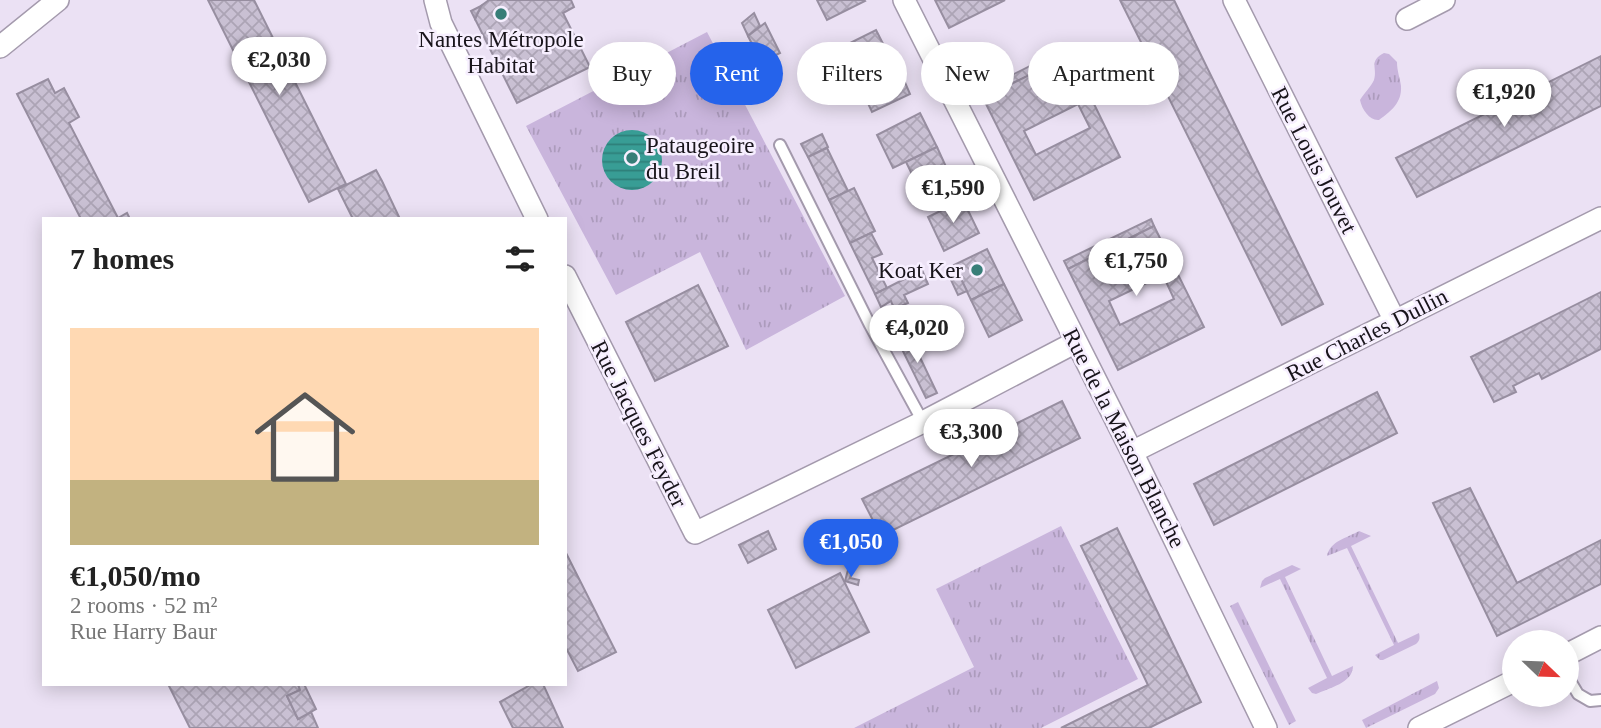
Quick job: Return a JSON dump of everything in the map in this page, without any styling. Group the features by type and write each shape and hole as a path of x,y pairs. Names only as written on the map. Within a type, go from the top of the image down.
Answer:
{"street":[{"path":"0,47 58,0"},
{"path":"435,0 441,23 536,217"},
{"name":"Rue de la Maison Blanche","path":"904,0 1132,452 1266,728"},
{"name":"Rue Louis Jouvet","path":"1234,0 1395,321"},
{"path":"1407,19 1444,0"},
{"name":"Rue Charles Dullin","path":"1132,452 1601,218"},
{"name":"Rue Jacques Feyder","path":"567,280 695,533 923,422"},
{"path":"923,422 1076,342"},
{"path":"1579,648 1601,637"},
{"path":"1419,728 1502,687"}],"lane":[{"path":"780,145 870,325 923,422"},
{"path":"1579,695 1590,701 1601,699"}],"green space":[{"path":"707,32 712,42 690,42 690,105 745,105 845,296 746,350 700,252 616,295 526,126 588,94 588,105 676,105 676,48"},
{"path":"1384,53 1397,62 1401,92 1398,102 1391,110 1376,120 1367,114 1360,100 1374,80 1376,59"},
{"path":"1061,526 1138,679 1041,728 854,728 974,667 936,589"},
{"path":"1359,531 1371,536 1351,546 1398,643 1419,633 1416,644 1383,660 1375,655 1394,645 1347,548 1327,556 1335,543"},
{"path":"1292,565 1301,569 1285,577 1332,676 1353,666 1345,681 1316,694 1308,688 1327,678 1280,579 1260,588 1265,578"},
{"path":"1238,602 1296,721 1289,725 1230,606"},
{"path":"1437,681 1439,688 1435,694 1366,728 1362,720"}],"shaded area":[{"name":"Pataugeoire du Breil","path":"626,130 638,130 654,138 660,148 660,172 654,182 638,190 626,190 610,182 602,166 602,154 610,138"}],"building":[{"path":"208,0 254,0 346,184 309,202"},
{"path":"489,0 571,0 574,7 563,13 588,68 517,103 475,19 481,6"},
{"path":"817,0 864,0 865,1 827,20"},
{"path":"935,0 1005,0 949,28"},
{"path":"1120,0 1174,0 1323,304 1282,325 1172,105 1179,105 1179,42 1141,42"},
{"path":"481,6 475,19 471,11"},
{"path":"754,13 760,26 748,36 742,23"},
{"path":"765,23 774,42 751,42 748,36"},
{"path":"876,30 882,42 852,42"},
{"path":"1601,56 1601,106 1417,197 1396,158"},
{"path":"1028,67 1028,76 1014,83 1014,74"},
{"path":"1028,76 1028,105 1076,105 1024,131 1036,155 1090,128 1078,105 1095,105 1120,157 1034,200 986,105 1014,105 1014,83"},
{"path":"48,79 55,93 64,88 79,117 69,123 117,217 80,217 17,94"},
{"path":"869,105 887,105 872,112"},
{"path":"920,113 937,147 893,168 877,135"},
{"path":"822,134 828,147 808,157 801,144"},
{"path":"937,147 952,180 922,195 906,162"},
{"path":"827,148 848,191 829,200 808,157"},
{"path":"376,170 399,217 352,217 338,189"},
{"path":"854,188 875,231 850,243 829,200"},
{"path":"963,200 979,233 944,251 928,217"},
{"path":"1151,219 1154,226 1068,269 1064,261"},
{"path":"1154,226 1204,327 1118,370 1068,269","holes":["1163,275 1174,299 1120,325 1109,301"]},
{"path":"871,233 882,254 872,258 887,288 875,294 850,243"},
{"name":"Koat Ker","path":"987,249 1004,284 971,300 954,265"},
{"path":"922,270 928,284 904,295 908,303 894,309 891,301 881,307 875,294"},
{"path":"959,275 967,291 958,295 951,280"},
{"path":"1004,284 1022,320 989,337 971,300"},
{"path":"698,285 728,346 655,381 626,322"},
{"path":"1601,292 1601,349 1542,379 1539,373 1513,386 1516,392 1494,402 1471,357"},
{"path":"908,332 937,393 926,398 896,337"},
{"path":"1377,392 1397,433 1214,525 1194,484"},
{"path":"1062,401 1080,438 881,536 862,499"},
{"path":"1470,488 1517,583 1601,540 1601,584 1509,630 1502,630 1502,634 1497,636 1433,503"},
{"path":"1117,528 1201,702 1149,728 1061,728 1148,685 1081,546"},
{"path":"768,531 776,549 748,563 739,545"},
{"path":"567,555 616,652 578,671 567,650"},
{"path":"848,570 852,571 850,578 859,580 858,585 845,581"},
{"path":"840,573 869,632 796,668 768,610"},
{"path":"169,686 299,686 300,690 287,696 298,719 311,712 318,728 190,728"},
{"path":"299,686 305,686 316,709 298,719 287,696 300,690"},
{"path":"528,686 544,686 563,728 513,728 500,702"}],"place":[{"name":"Nantes Métropole Habitat","path":"501,14"},
{"name":"Pataugeoire du Breil","path":"632,158"},
{"name":"Koat Ker","path":"977,270"}]}
